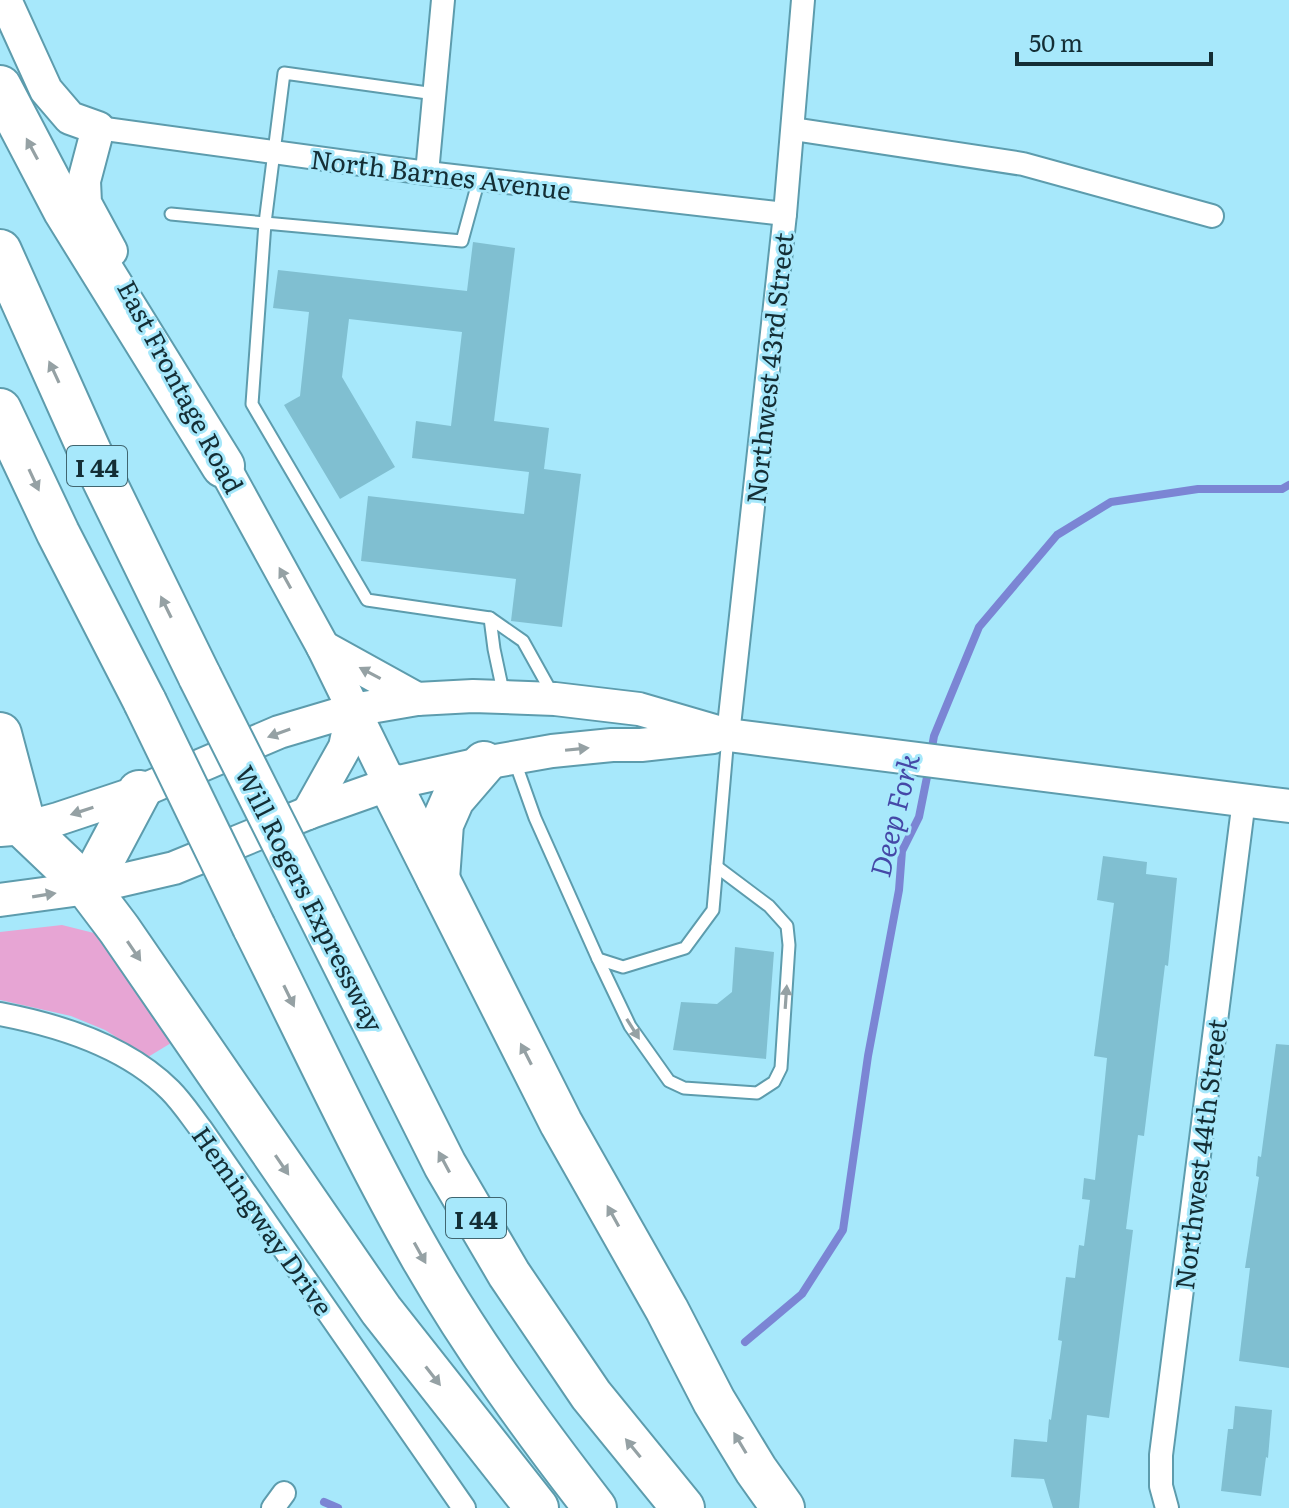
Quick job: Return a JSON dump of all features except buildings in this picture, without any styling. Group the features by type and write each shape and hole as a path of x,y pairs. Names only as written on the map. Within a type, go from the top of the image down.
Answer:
{"highway":[{"path":"0,87 65,211 223,466"},
{"name":"Will Rogers Expressway","path":"0,251 90,452 445,1165 509,1274 591,1395 683,1508"},
{"name":"I 44","path":"0,410 58,533 145,702 371,1162 423,1258 477,1346 542,1440 595,1508"},
{"path":"0,734 12,829 88,888 381,1310 537,1508"},
{"path":"438,880 442,824 453,799 498,760"},
{"path":"390,784 561,1123 667,1310 714,1401 783,1508"},
{"path":"88,888 139,792"}],"main road":[{"path":"5,0 46,90 70,118 98,128"},
{"name":"East Frontage Road","path":"98,128 84,181 85,203 223,466 323,647 390,784"},
{"path":"323,647 417,699"},
{"path":"12,829 58,819 139,792 279,732 353,710 417,699 473,696 555,699 639,709 728,735 1289,806"},
{"path":"308,813 345,747 353,710"},
{"path":"0,900 88,888 174,868 308,813 390,784 498,760 728,735"}],"street":[{"path":"427,173 443,0"},
{"name":"Northwest 43rd Street","path":"728,735 785,214 803,0"},
{"name":"North Barnes Avenue","path":"98,128 427,173 785,214"},
{"path":"793,129 1023,164 1212,216"},
{"name":"Northwest 44th Street","path":"1167,1508 1161,1486 1161,1455 1244,800"},
{"name":"Hemingway Drive","path":"0,1014 79,1035 127,1059 168,1088 201,1129 464,1508"}],"lane":[{"path":"435,94 284,73 265,223 252,404 367,600 490,618 523,641 555,699"},
{"path":"171,214 462,241 479,179"},
{"path":"490,618 505,697"},
{"path":"598,959 623,967 685,948 713,910 728,735"},
{"path":"498,760 535,818 630,1026 669,1081 684,1088 757,1093 774,1082 781,1068 789,945 787,926 769,906 717,867"}],"shaded area":[{"path":"62,925 94,933 119,951 176,1040 148,1057 105,1030 71,1016 0,1000 0,932"}],"waterway":[{"name":"Deep Fork","path":"931,753 934,736 979,627 1057,535 1111,502 1198,489 1282,489 1289,485"},
{"name":"Deep Fork","path":"745,1342 802,1294 843,1230 868,1056 899,890 902,851 919,817 929,767"},
{"path":"324,1502 338,1508"}]}
